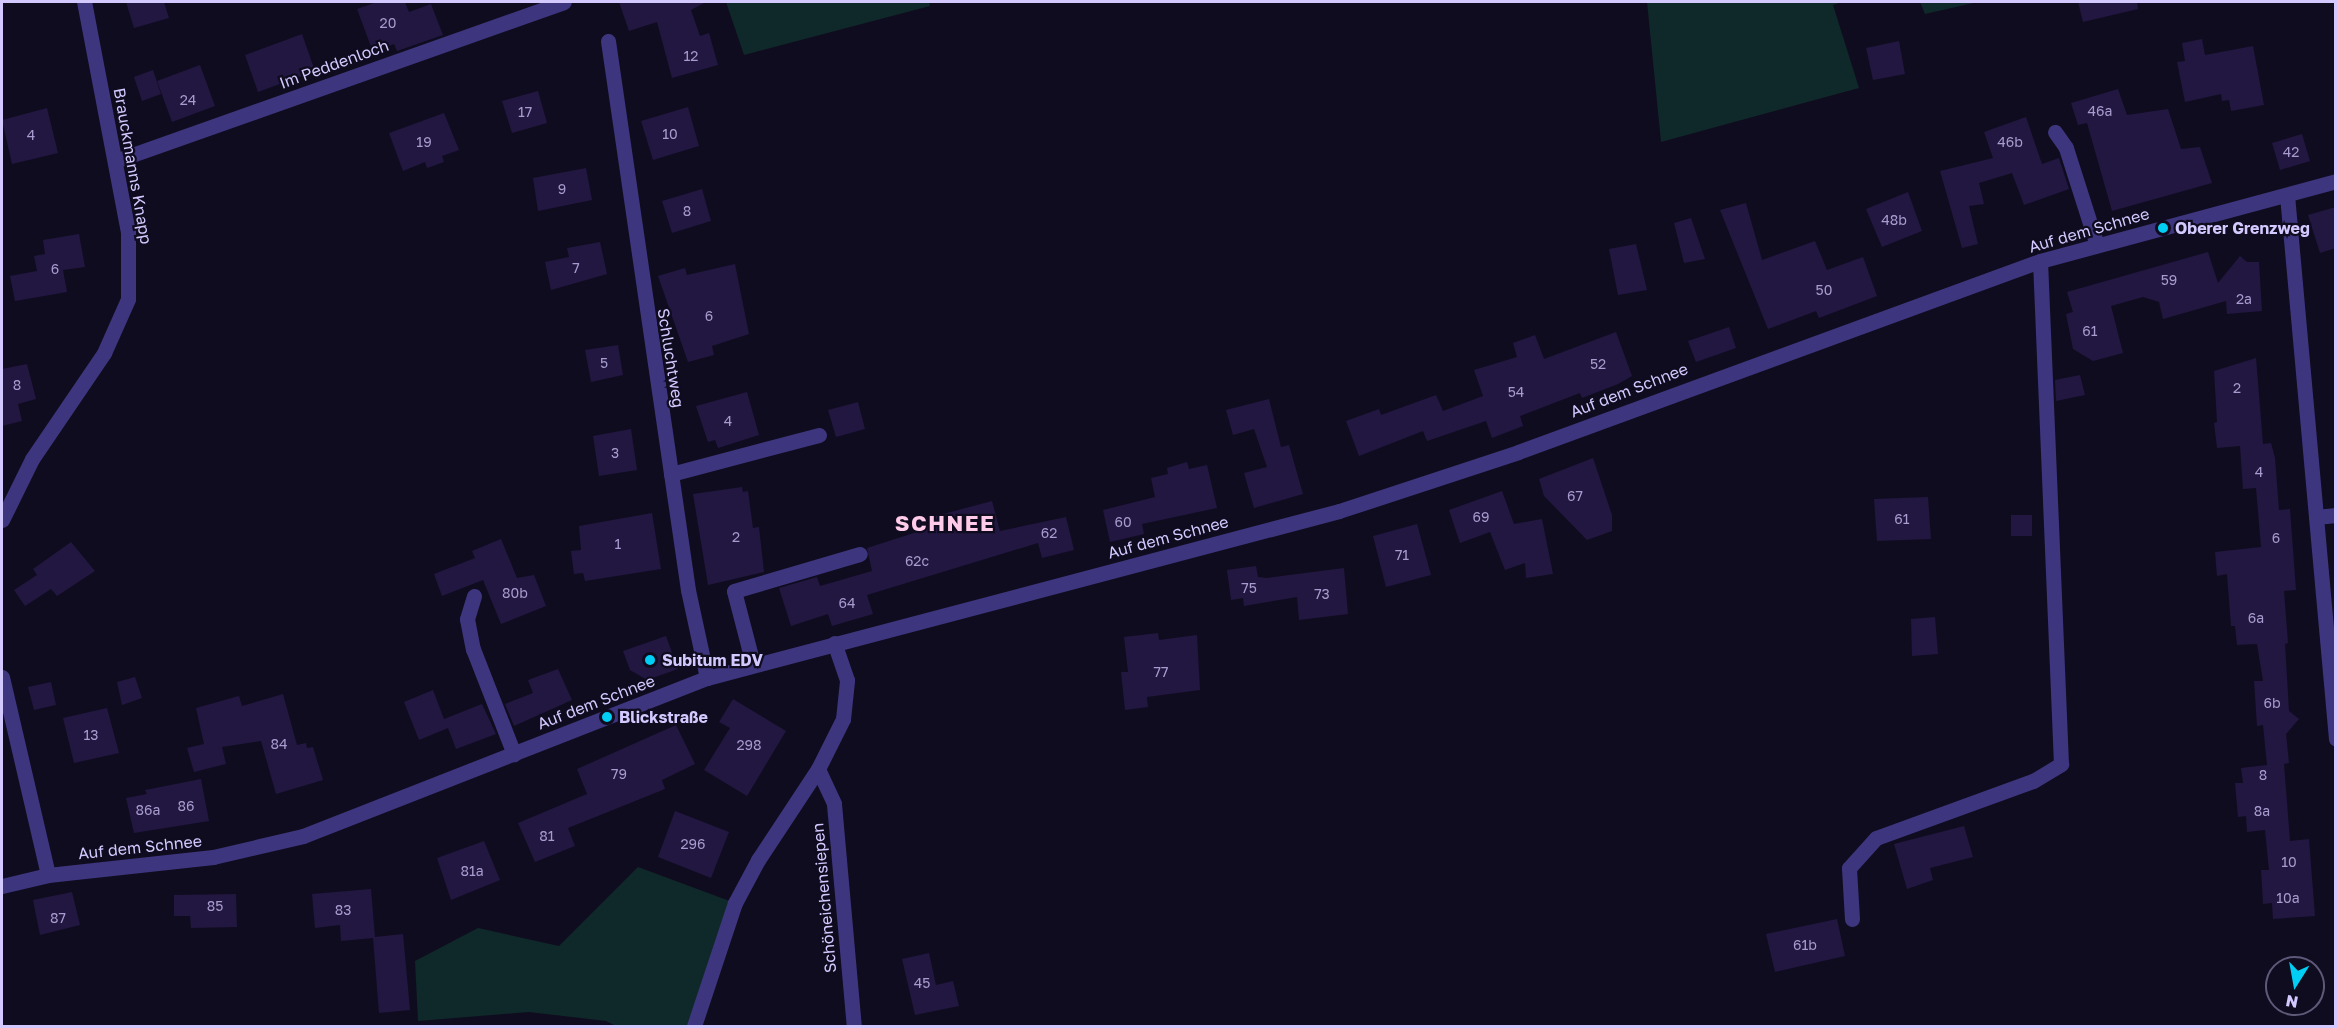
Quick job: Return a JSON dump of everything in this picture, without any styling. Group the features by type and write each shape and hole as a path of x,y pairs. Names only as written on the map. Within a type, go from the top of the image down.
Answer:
{"street":[{"name":"Brauckmanns Knapp","path":"2,520 32,459 104,352 123,313 131,259 115,161 84,2"},
{"name":"Im Peddenloch","path":"115,161 564,2"},
{"name":"Schluchtweg","path":"608,41 688,590 707,678"},
{"path":"2055,132 2066,148 2097,245"},
{"name":"Auf dem Schnee","path":"2,886 48,875 213,857 303,836 707,678 1339,511 1518,452 2040,261 2336,181"},
{"path":"2287,195 2336,739"},
{"path":"1852,919 1849,868 1876,838 2033,781 2061,764 2040,261"},
{"path":"671,474 819,435"},
{"path":"2316,517 2336,514"},
{"path":"753,664 734,591 860,554"},
{"path":"474,596 467,619 473,649 514,754"},
{"path":"694,1026 735,903 758,860 818,769 843,719 847,702 847,680 834,643"},
{"path":"2,677 48,875"},
{"name":"Schöneichensiepen","path":"818,769 834,804 854,1026"}],"green space":[{"path":"726,2 929,2 930,6 744,55"},
{"path":"1647,2 1842,2 1833,5 1859,88 1661,142"},
{"path":"1920,2 1978,2 1925,14"},
{"path":"638,867 735,903 694,1026 616,1026 606,1021 529,1012 418,1021 415,961 478,928 559,946"}],"building":[{"path":"126,2 164,2 169,18 134,28"},
{"path":"377,2 405,2 409,12 431,4 443,35 397,51 394,44 373,52 357,9"},
{"path":"619,2 706,2 691,10 700,36 709,33 718,65 672,78 657,22 629,31"},
{"path":"2078,2 2137,2 2138,9 2083,22"},
{"path":"302,34 315,71 258,92 245,55"},
{"path":"2202,39 2205,55 2253,46 2264,105 2231,111 2229,100 2222,101 2221,94 2185,102 2177,62 2185,61 2182,43"},
{"path":"1899,41 1905,74 1873,80 1866,48"},
{"path":"200,65 215,106 172,122 157,81"},
{"path":"153,70 161,94 142,101 134,77"},
{"path":"2118,89 2127,115 2168,109 2181,149 2200,147 2212,183 2112,211 2087,123 2078,125 2071,103"},
{"path":"538,91 547,123 512,133 502,101"},
{"path":"688,107 699,146 653,160 641,121"},
{"path":"47,108 58,153 12,164 2,120"},
{"path":"444,113 459,150 442,156 444,162 427,168 425,162 403,171 389,133"},
{"path":"2026,117 2042,164 2059,158 2069,189 2024,205 2012,173 1979,183 1984,204 1969,206 1978,244 1962,248 1940,171 1993,158 1984,132"},
{"path":"2302,134 2310,161 2280,170 2272,143"},
{"path":"586,168 592,200 538,211 533,178"},
{"path":"702,189 711,221 672,233 662,201"},
{"path":"1908,192 1922,231 1882,247 1866,209"},
{"path":"1746,203 1762,260 1815,241 1827,270 1863,257 1877,296 1819,318 1816,311 1768,329 1720,210"},
{"path":"2336,207 2336,248 2320,253 2308,215"},
{"path":"1691,218 1705,259 1684,263 1674,223"},
{"path":"79,234 85,267 63,270 67,292 15,301 10,276 37,271 34,256 45,254 43,240"},
{"path":"600,242 607,274 551,290 545,262 569,257 567,248"},
{"path":"1636,244 1647,290 1618,295 1609,249"},
{"path":"2208,252 2218,283 2240,256 2247,262 2259,262 2262,311 2227,314 2226,301 2163,319 2159,302 2143,297 2111,306 2123,353 2093,361 2073,349 2066,314 2073,312 2067,292"},
{"path":"735,264 749,334 712,346 714,355 688,362 658,276 685,268 687,275"},
{"path":"1729,327 1736,348 1696,362 1688,341"},
{"path":"1616,332 1632,376 1618,384 1582,398 1580,393 1520,416 1523,426 1492,438 1486,421 1427,441 1423,431 1359,456 1346,421 1379,409 1381,415 1436,395 1443,411 1483,396 1474,370 1517,357 1513,343 1535,335 1544,359"},
{"path":"618,345 623,375 591,382 585,350"},
{"path":"2256,358 2263,444 2271,443 2275,458 2279,510 2290,509 2296,590 2284,591 2288,643 2285,644 2289,711 2299,719 2286,734 2289,763 2284,764 2290,841 2309,839 2315,916 2273,919 2272,903 2263,904 2261,870 2269,870 2265,830 2247,832 2246,816 2238,817 2235,783 2243,783 2241,768 2267,765 2263,725 2257,726 2254,681 2263,681 2257,644 2237,645 2235,626 2231,626 2227,574 2217,576 2215,552 2261,547 2256,488 2243,489 2240,446 2217,448 2214,423 2217,422 2214,371"},
{"path":"27,364 36,399 18,404 22,421 2,426 2,369"},
{"path":"2080,375 2085,395 2056,401 2055,380"},
{"path":"747,392 759,435 718,448 715,440 708,442 696,406"},
{"path":"1269,399 1281,447 1289,445 1303,494 1254,508 1244,473 1267,467 1254,429 1233,435 1226,410"},
{"path":"858,402 865,429 836,437 828,410"},
{"path":"631,429 637,470 599,476 593,436"},
{"path":"1593,458 1612,515 1612,531 1587,540 1544,496 1539,479"},
{"path":"1187,462 1189,469 1207,465 1217,508 1142,524 1144,534 1110,542 1103,510 1155,497 1151,478 1168,474 1167,468"},
{"path":"742,487 743,492 748,491 753,528 759,527 764,572 708,585 693,494"},
{"path":"1502,491 1514,524 1542,519 1553,574 1526,578 1525,563 1505,570 1490,532 1460,543 1449,510"},
{"path":"1928,497 1931,539 1877,541 1874,499"},
{"path":"992,501 1000,531 1066,517 1074,550 1042,558 1038,543 867,595 873,614 832,626 828,614 791,626 779,588 817,577 820,586 872,571 867,548 920,531 917,521"},
{"path":"652,513 661,569 585,581 583,573 574,574 571,551 581,550 579,526"},
{"path":"2011,515 2032,515 2032,536 2011,536"},
{"path":"1417,524 1431,575 1386,587 1373,536"},
{"path":"501,539 517,578 534,575 546,606 501,624 483,580 442,596 434,574 475,558 472,551"},
{"path":"71,542 95,571 57,596 51,589 25,606 14,590 37,575 33,569"},
{"path":"1256,566 1258,577 1267,578 1344,568 1348,614 1299,620 1297,597 1244,606 1243,598 1231,600 1227,570"},
{"path":"1935,617 1938,654 1912,656 1911,619"},
{"path":"1158,633 1159,640 1197,635 1200,690 1147,697 1148,707 1125,710 1121,672 1128,672 1124,637"},
{"name":"Subitum EDV","path":"666,636 678,669 647,680 630,670 623,651"},
{"path":"558,669 572,700 514,726 505,704 533,693 528,680"},
{"path":"135,677 142,698 122,705 117,682"},
{"path":"51,682 56,705 34,710 28,687"},
{"path":"433,690 444,719 482,704 496,734 456,749 448,728 419,740 404,702"},
{"path":"283,694 297,745 306,743 307,748 313,747 323,780 276,794 261,741 222,747 226,764 194,772 187,748 204,744 196,708 239,696 242,706"},
{"path":"733,699 786,731 747,796 704,770 730,728 719,722"},
{"path":"107,708 119,753 74,763 63,718"},
{"path":"676,725 695,764 662,780 665,789 568,828 575,846 535,862 518,823 587,794 577,769"},
{"path":"201,779 209,821 134,833 126,798 147,794 145,790"},
{"path":"675,811 729,832 711,878 658,857"},
{"path":"1964,826 1973,857 1930,868 1933,880 1907,889 1894,844"},
{"path":"484,841 500,880 451,900 437,858"},
{"path":"371,889 375,937 403,934 410,1010 379,1013 373,938 341,941 340,925 315,928 312,894"},
{"path":"72,892 80,925 40,935 33,900"},
{"path":"236,894 237,927 191,928 190,916 174,916 174,895"},
{"path":"1837,919 1845,956 1775,972 1766,934"},
{"path":"929,953 936,985 953,981 959,1006 915,1015 902,959"}],"place":[{"name":"Oberer Grenzweg","path":"2163,228"},
{"name":"Subitum EDV","path":"650,660"},
{"name":"Blickstraße","path":"607,717"}],"district":[{"name":"SCHNEE","path":"945,523"}]}
